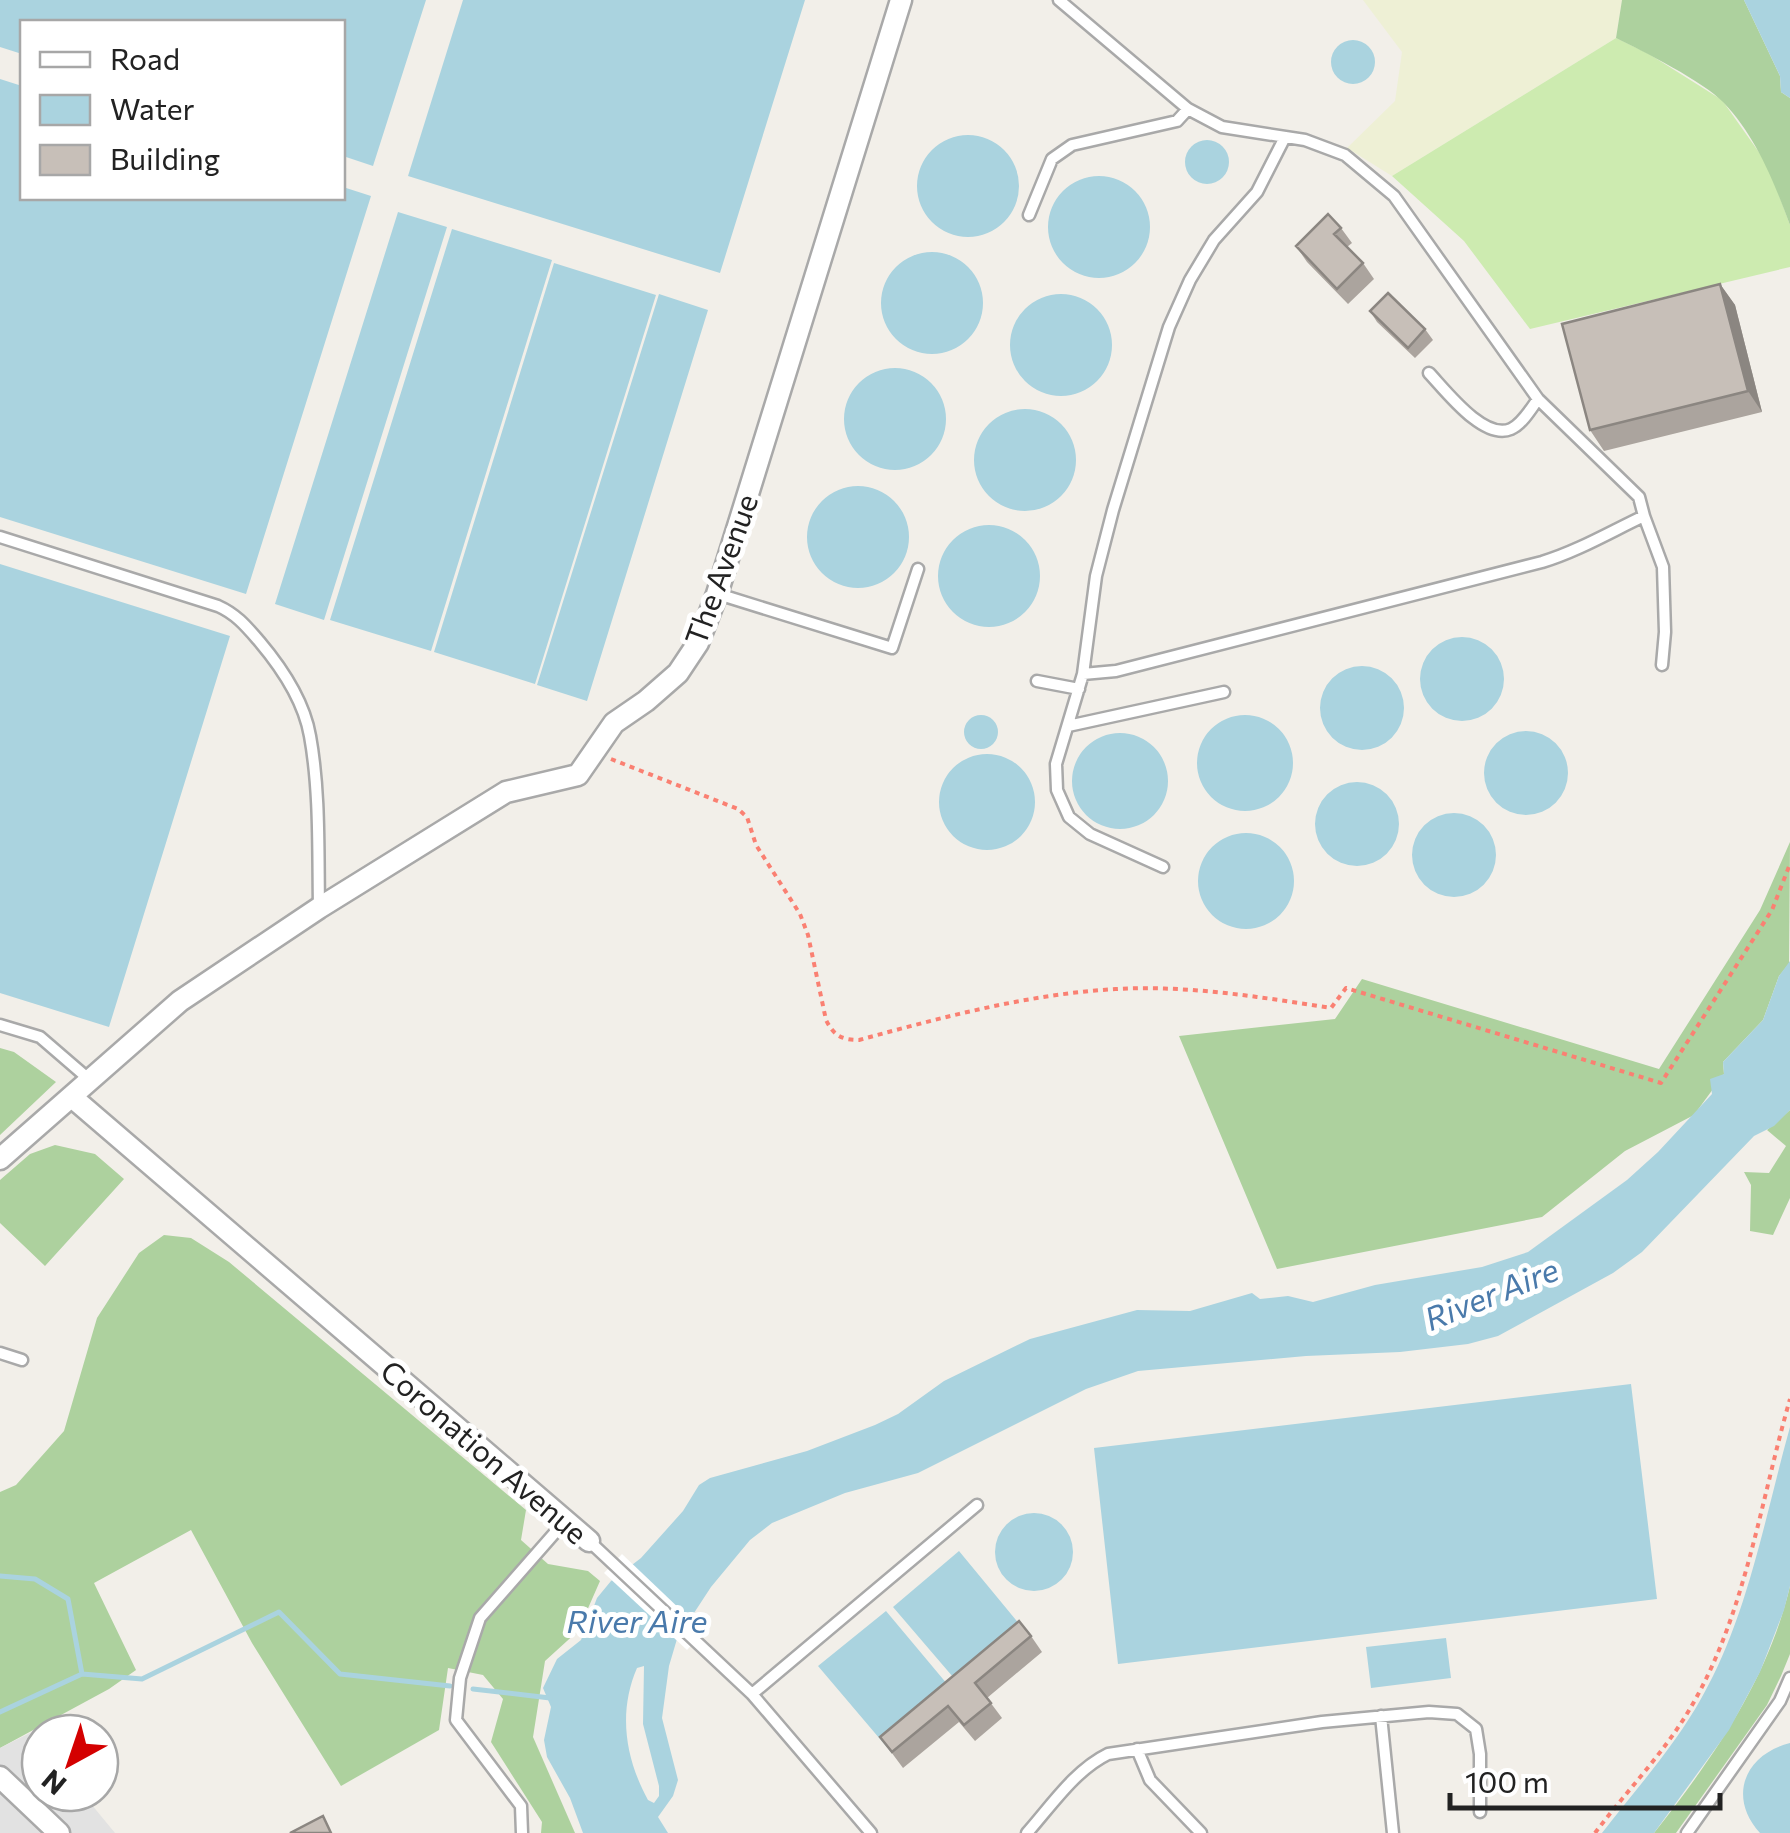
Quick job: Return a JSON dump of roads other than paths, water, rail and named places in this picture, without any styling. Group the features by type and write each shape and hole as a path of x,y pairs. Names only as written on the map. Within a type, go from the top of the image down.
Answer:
{"street":[{"name":"The Avenue","path":"0,1159 180,1001 319,908 506,792 578,775 614,723 678,673 698,642 717,594 902,0"},
{"name":"Coronation Avenue","path":"72,1098 588,1541"},
{"path":"0,1777 59,1833"}],"lane":[{"path":"1059,0 1188,110 1222,127 1284,136 1344,155 1394,196 1538,399 1639,497 1663,567 1662,665"},
{"path":"1028,215 1052,159 1072,145 1177,121 1188,110"},
{"path":"1163,866 1090,834 1069,817 1057,790 1056,764 1083,674 1100,559 1169,327 1214,240 1258,192 1284,136"},
{"path":"1429,374 1482,426 1496,431 1511,429 1538,399"},
{"path":"1083,674 1153,662 1542,562 1577,551 1644,516"},
{"path":"0,537 218,606 234,613 269,652 290,684 310,733 319,908"},
{"path":"717,594 892,648 918,569"},
{"path":"1037,681 1079,688"},
{"path":"1068,726 1224,692"},
{"path":"0,1025 40,1037 91,1082"},
{"path":"0,1353 22,1360"},
{"path":"752,1694 978,1505"},
{"path":"522,1833 521,1806 456,1720 460,1678 480,1618 566,1520"},
{"name":"Coronation Avenue","path":"588,1541 752,1694 871,1833"},
{"path":"1687,1833 1780,1702 1790,1678"},
{"path":"1027,1833 1093,1761 1108,1754 1381,1716 1444,1711 1468,1720 1476,1729 1480,1812"},
{"path":"1381,1716 1393,1833"},
{"path":"1137,1749 1150,1780 1202,1833"}],"water":[{"path":"0,0 426,0 373,166 345,157 345,20 20,20 20,53 0,47"},
{"path":"463,0 805,0 720,273 408,176"},
{"path":"1744,0 1790,0 1790,98 1781,92 1780,76"},
{"path":"1353,40 1369,46 1375,62 1369,78 1353,84 1337,78 1331,62 1337,46"},
{"path":"0,79 20,85 20,200 345,200 345,188 371,196 246,594 0,517"},
{"path":"968,135 988,139 1004,150 1015,166 1019,186 1015,206 1004,222 988,233 968,237 948,233 932,222 921,206 917,186 921,166 932,150 948,139"},
{"path":"1207,140 1222,147 1229,162 1222,177 1207,184 1192,177 1185,162 1192,147"},
{"path":"1099,176 1118,180 1135,191 1146,208 1150,227 1146,246 1135,263 1118,274 1099,278 1080,274 1063,263 1052,246 1048,227 1052,208 1063,191 1080,180"},
{"path":"398,212 447,227 324,620 275,604"},
{"path":"452,229 552,260 431,651 330,620"},
{"path":"932,252 952,256 968,267 979,283 983,303 979,323 968,339 952,350 932,354 912,350 896,339 885,323 881,303 885,283 896,267 912,256"},
{"path":"554,263 656,295 535,684 434,652"},
{"path":"659,294 708,310 587,701 537,685"},
{"path":"1061,294 1081,298 1097,309 1108,325 1112,345 1108,365 1097,381 1081,392 1061,396 1041,392 1025,381 1014,365 1010,345 1014,325 1025,309 1041,298"},
{"path":"895,368 915,372 931,383 942,399 946,419 942,439 931,455 915,466 895,470 875,466 859,455 848,439 844,419 848,399 859,383 875,372"},
{"path":"1025,409 1045,413 1061,424 1072,440 1076,460 1072,480 1061,496 1045,507 1025,511 1005,507 989,496 978,480 974,460 978,440 989,424 1005,413"},
{"path":"858,486 878,490 894,501 905,517 909,537 905,557 894,573 878,584 858,588 838,584 822,573 811,557 807,537 811,517 822,501 838,490"},
{"path":"989,525 1009,529 1025,540 1036,556 1040,576 1036,596 1025,612 1009,623 989,627 969,623 953,612 942,596 938,576 942,556 953,540 969,529"},
{"path":"0,564 230,636 109,1027 0,993"},
{"path":"1462,637 1478,640 1492,649 1501,663 1501,695 1492,709 1478,718 1462,721 1446,718 1432,709 1423,695 1420,679 1423,663 1432,649 1446,640"},
{"path":"1362,666 1378,669 1392,678 1401,692 1401,724 1392,738 1378,747 1362,750 1346,747 1332,738 1323,724 1320,708 1323,692 1332,678 1346,669"},
{"path":"981,715 993,720 998,732 993,744 981,749 969,744 964,732 969,720"},
{"path":"1245,715 1264,718 1279,729 1290,744 1290,782 1279,797 1264,808 1245,811 1226,808 1211,797 1200,782 1197,763 1200,744 1211,729 1226,718"},
{"path":"1526,731 1542,734 1556,743 1565,757 1565,789 1556,803 1542,812 1526,815 1510,812 1496,803 1487,789 1484,773 1487,757 1496,743 1510,734"},
{"path":"1120,733 1139,736 1154,747 1165,762 1165,800 1154,815 1139,826 1120,829 1101,826 1086,815 1075,800 1072,781 1075,762 1086,747 1101,736"},
{"path":"987,754 1006,757 1021,768 1032,783 1032,821 1021,836 1006,847 987,850 968,847 953,836 942,821 939,802 942,783 953,768 968,757"},
{"path":"1357,782 1373,785 1387,794 1396,808 1396,840 1387,854 1373,863 1357,866 1341,863 1327,854 1318,840 1315,824 1318,808 1327,794 1341,785"},
{"path":"1454,813 1470,816 1484,825 1493,839 1493,871 1484,885 1470,894 1454,897 1438,894 1424,885 1415,871 1412,855 1415,839 1424,825 1438,816"},
{"path":"1246,833 1265,836 1280,847 1291,862 1291,900 1280,915 1265,926 1246,929 1227,926 1212,915 1201,900 1198,881 1201,862 1212,847 1227,836"},
{"name":"River Aire","path":"1790,961 1790,1110 1774,1126 1754,1136 1642,1252 1613,1273 1498,1336 1468,1344 1138,1371 1086,1389 918,1473 845,1493 772,1523 750,1540 711,1587 677,1639 662,1718 678,1780 673,1796 658,1817 668,1833 583,1833 570,1798 547,1757 544,1740 551,1707 543,1688 557,1659 581,1640 597,1598 611,1581 641,1558 683,1511 699,1485 710,1478 807,1451 875,1425 898,1414 944,1381 1030,1339 1137,1310 1190,1311 1252,1293 1260,1299 1288,1296 1313,1302 1375,1285 1482,1267 1528,1252 1627,1180 1712,1094 1710,1079 1724,1074 1723,1062 1763,1020 1779,976","holes":["644,1666 643,1724 659,1786 654,1803 648,1800 640,1784 627,1735 627,1701 637,1668"]},
{"path":"1631,1384 1657,1599 1118,1664 1094,1448"},
{"path":"1790,1427 1790,1586 1760,1672 1729,1730 1654,1833 1602,1833 1680,1733 1718,1666 1754,1565"},
{"path":"1034,1513 1049,1516 1061,1525 1070,1537 1070,1567 1061,1579 1049,1588 1034,1591 1019,1588 1007,1579 998,1567 995,1552 998,1537 1007,1525 1019,1516"},
{"path":"959,1551 1030,1637 965,1691 893,1607"},
{"path":"886,1611 958,1697 891,1752 818,1666"},
{"path":"1446,1638 1451,1678 1371,1688 1366,1647"},
{"path":"1790,1743 1790,1833 1760,1833 1744,1805 1746,1779 1762,1757"}],"waterway":[{"path":"0,1576 35,1579 68,1599 82,1674"},
{"path":"0,1712 82,1674 142,1679 279,1612 340,1674 450,1686"},
{"path":"473,1689 550,1698"}]}
